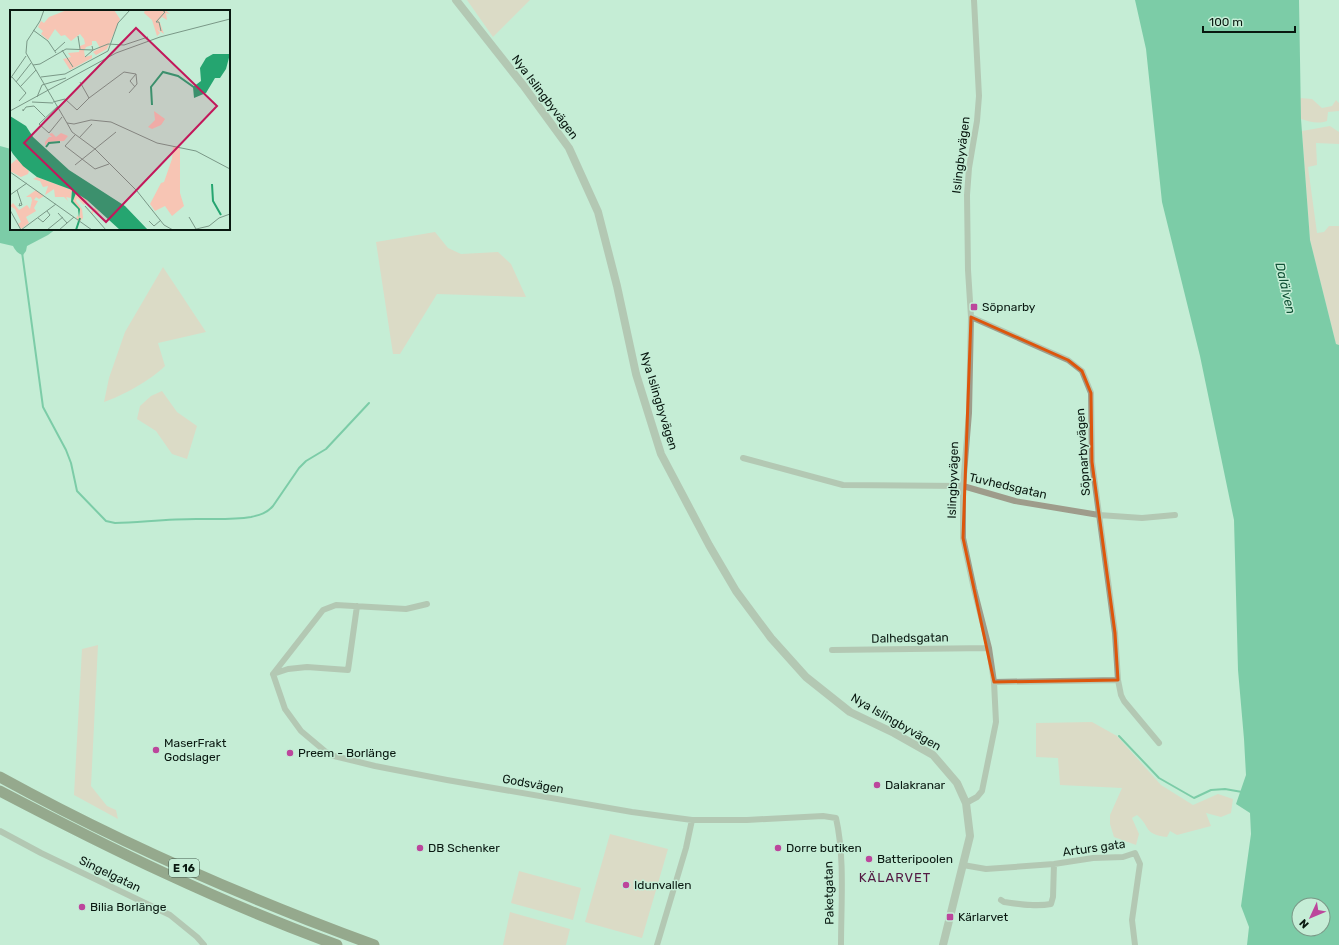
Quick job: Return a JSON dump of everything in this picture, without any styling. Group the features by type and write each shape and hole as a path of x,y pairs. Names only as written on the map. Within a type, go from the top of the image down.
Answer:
{"highway":[{"name":"E 16","path":"0,777 73,816 150,853 267,904 374,945"},
{"name":"E 16","path":"0,791 68,827 144,864 263,916 337,945"}],"street":[{"name":"Nya Islingbyvägen","path":"456,0 523,85 569,148 598,212 617,286 636,374 661,454 709,545 736,591 771,638 806,677 850,712 894,733 933,755 957,783 966,803"},
{"name":"Islingbyvägen","path":"966,803 977,797 982,792 996,722 994,682 989,648 974,589 964,538 963,486 969,413 971,316 968,270 967,195 969,168 977,120 979,96 974,0"},
{"name":"Söpnarbyvägen","path":"971,316 1068,360 1082,371 1091,393 1092,462 1115,633 1118,680 1121,695 1124,702 1159,743"},
{"name":"Tuvhedsgatan","path":"743,458 843,485 963,486 1015,500 1099,515 1142,518 1174,515"},
{"path":"273,674 323,610 336,605 406,609 427,604"},
{"path":"273,674 288,669 307,667 348,670 357,606"},
{"name":"Dalhedsgatan","path":"832,650 989,648"},
{"name":"Godsvägen","path":"273,674 285,709 301,731 326,752 334,756 375,766 447,780 632,812 692,820 746,820 823,816 836,818"},
{"path":"994,682 1118,680"},
{"path":"943,945 964,866 970,836 966,803"},
{"name":"Paketgatan","path":"836,818 839,832 841,882 841,945"},
{"path":"657,945 686,848 692,820"},
{"name":"Singelgatan","path":"0,831 41,853 170,915 197,937 204,945"},
{"name":"Arturs gata","path":"964,866 986,869 1054,864 1093,858 1122,857 1134,853 1140,864 1132,920 1135,945"},
{"path":"1001,900 1004,902 1025,905 1051,904 1053,897 1054,864"}],"highlighted area":[{"path":"971,317 1068,360 1082,371 1091,393 1092,462 1115,633 1118,680 994,682 963,538"}],"shaded area":[{"path":"467,0 530,0 493,37"},
{"path":"1300,98 1312,99 1322,108 1332,106 1336,100 1339,103 1339,111 1328,112 1327,121 1324,122 1314,122 1301,119"},
{"path":"1330,126 1339,132 1339,144 1316,143 1317,165 1308,167 1317,233 1324,232 1329,226 1339,226 1339,345 1336,344 1310,240 1302,131"},
{"path":"435,232 448,248 461,254 498,252 511,264 526,297 437,294 400,354 393,354 376,242"},
{"path":"163,267 206,332 158,343 165,366 152,377 136,387 104,402 109,378 125,332"},
{"path":"162,391 177,412 197,426 187,459 172,454 156,431 137,419 140,406 151,396"},
{"path":"98,645 91,786 107,806 116,810 118,819 74,795 82,649"},
{"path":"1092,722 1117,736 1161,785 1193,805 1218,794 1233,799 1231,813 1221,817 1206,813 1211,826 1177,835 1170,831 1167,837 1159,836 1151,832 1137,815 1132,818 1139,834 1136,845 1114,837 1110,824 1110,815 1122,788 1060,785 1058,758 1036,757 1036,723"},
{"name":"Idunvallen","path":"610,834 668,849 642,938 585,922"},
{"path":"519,871 581,888 573,920 511,903"},
{"path":"510,912 570,929 566,945 503,945"}],"water":[{"name":"Dalälven","path":"1135,0 1299,0 1301,119 1310,240 1336,344 1339,345 1339,945 1247,945 1249,927 1241,906 1251,834 1250,813 1236,804 1246,775 1238,670 1234,520 1200,356 1162,202 1146,49"},
{"path":"0,146 10,149 10,230 55,230 27,246 23,255 17,252 13,246 0,243"}],"waterway":[{"path":"22,252 43,407 66,450 71,463 77,491 106,521 115,523 176,519 230,519 251,517 263,513 273,506 299,468 306,461 326,449 369,403"},
{"path":"1119,736 1159,778 1194,798 1211,790 1225,789 1242,792"}],"place":[{"name":"Söpnarby","path":"974,307"},
{"name":"MaserFrakt Godslager","path":"156,750"},
{"name":"Preem - Borlänge","path":"290,753"},
{"name":"Dalakranar","path":"877,785"},
{"name":"DB Schenker","path":"420,848"},
{"name":"Dorre butiken","path":"778,848"},
{"name":"Batteripoolen","path":"869,859"},
{"name":"Idunvallen","path":"626,885"},
{"name":"Bilia Borlänge","path":"82,907"},
{"name":"Kärlarvet","path":"950,917"}],"district":[{"name":"KÄLARVET","path":"895,877"}]}
